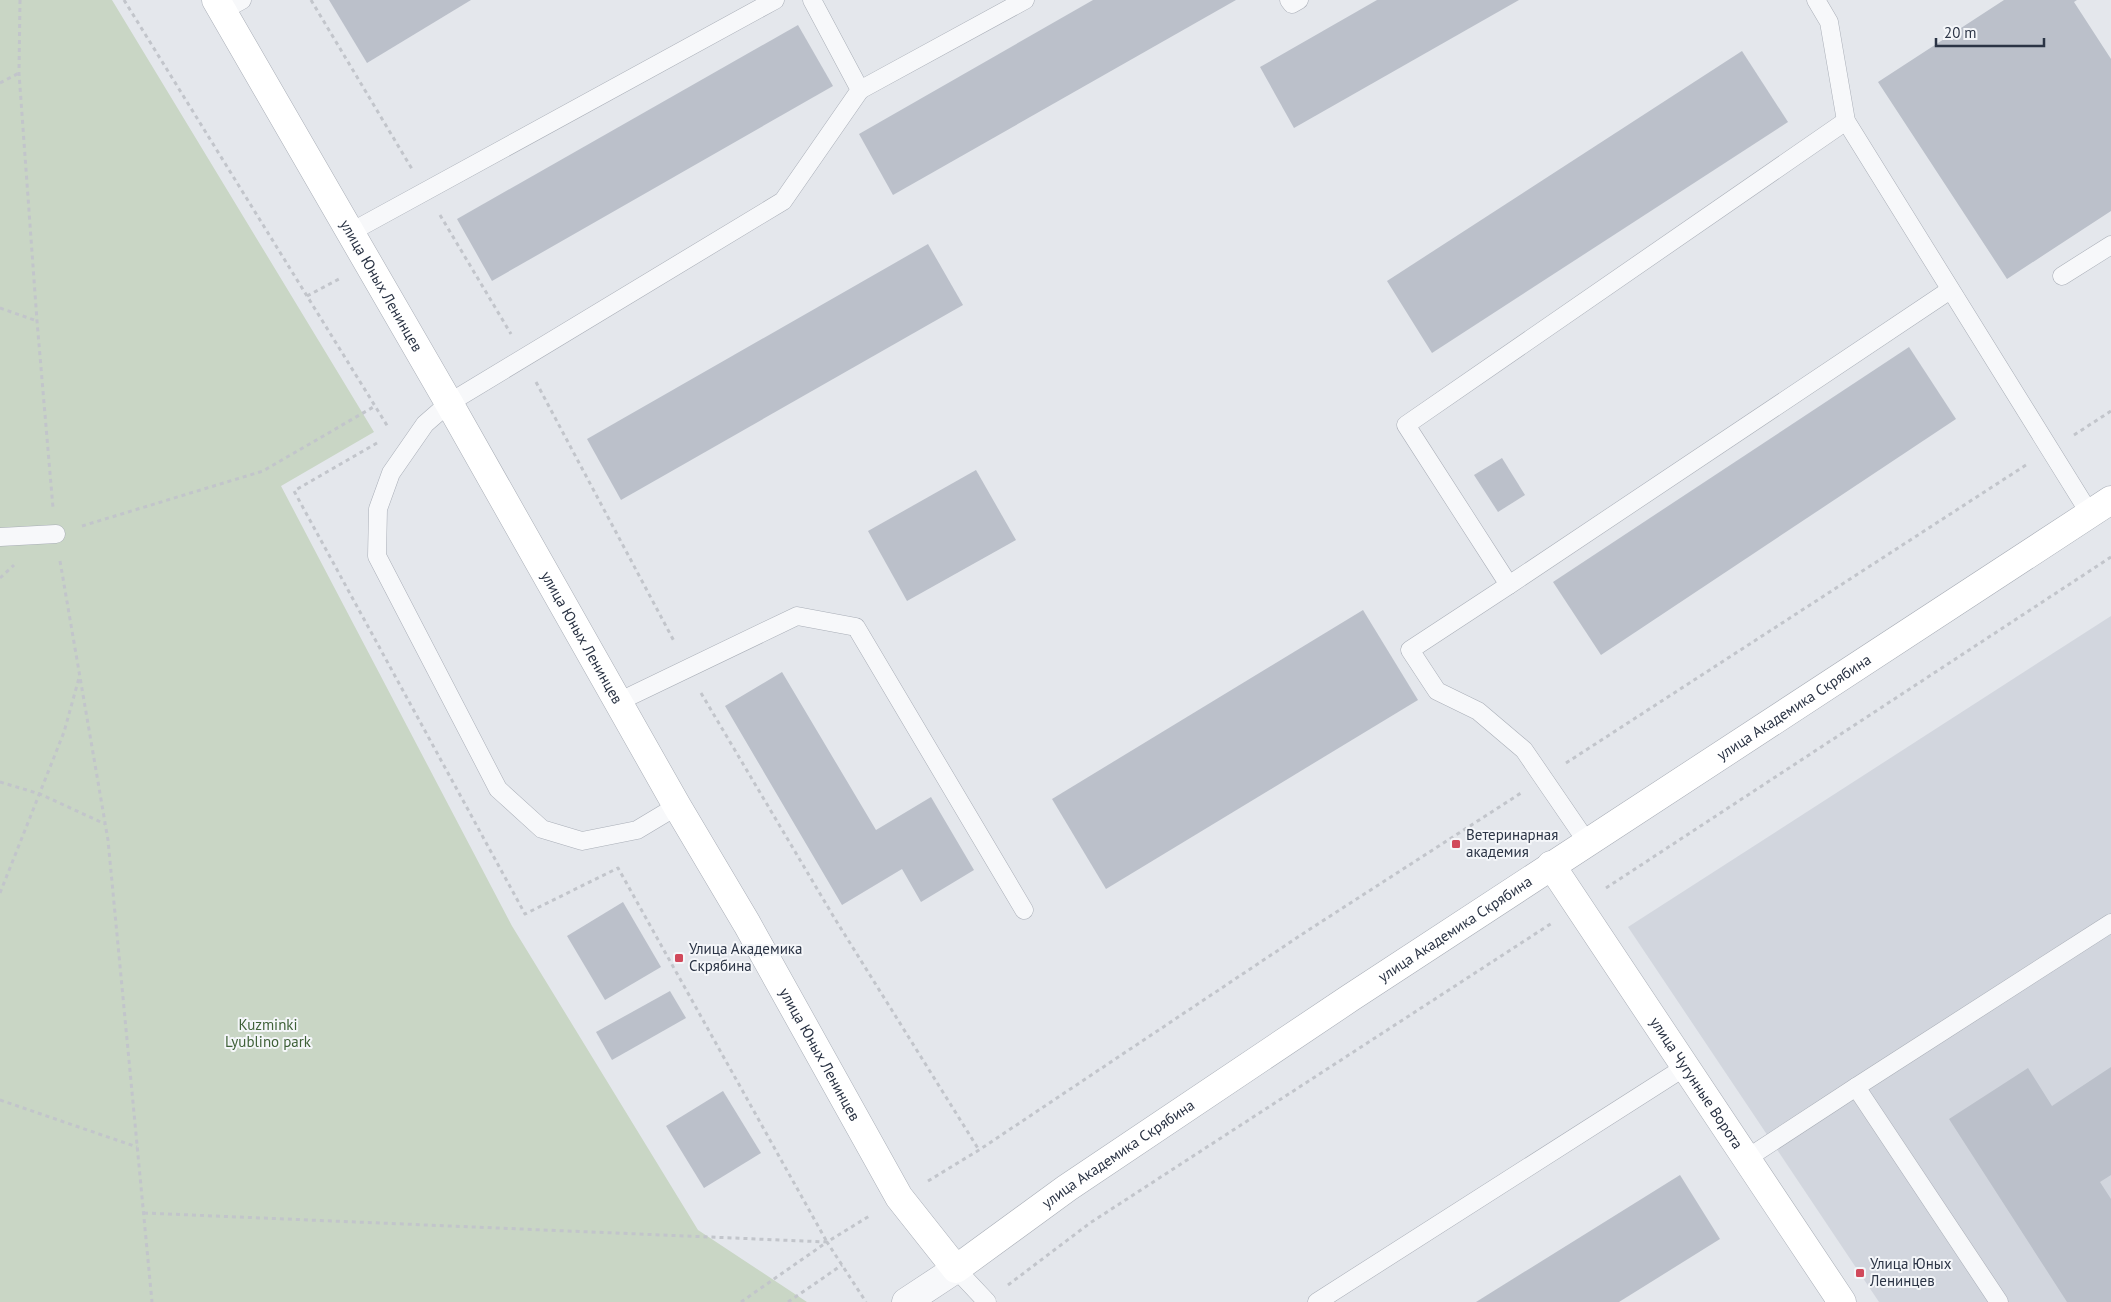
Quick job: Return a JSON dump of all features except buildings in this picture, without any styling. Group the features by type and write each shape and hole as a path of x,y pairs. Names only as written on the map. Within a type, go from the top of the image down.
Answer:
{"main road":[{"name":"улица Юных Ленинцев","path":"227,4 351,232 677,806 747,924 899,1197 956,1269"},
{"name":"улица Академика Скрябина","path":"956,1269 1067,1188 1551,865 2100,507"},
{"name":"улица Чугунные Ворота","path":"1551,865 1842,1302"}],"street":[{"path":"906,1302 956,1269"}],"lane":[{"path":"351,232 775,0"},
{"path":"812,0 860,90"},
{"path":"677,806 637,830 582,841 542,829 498,789 377,556 378,509 391,473 425,424 449,403 783,201 860,90 1025,0"},
{"path":"1289,0 1292,4 1299,0"},
{"path":"1816,0 1829,22 1846,121 2050,450 2100,507"},
{"path":"1509,585 1406,425 1846,121"},
{"path":"2062,276 2111,245"},
{"path":"1587,842 1524,750 1478,711 1437,691 1410,650 1950,290"},
{"path":"0,537 56,534"},
{"path":"618,702 797,616 856,628 1024,910"},
{"path":"1746,1159 2111,923"},
{"path":"1317,1302 1685,1067"},
{"path":"1856,1087 1999,1302"},
{"path":"956,1269 987,1301"}],"path":[{"path":"20,0 19,73 36,321 56,534 105,824 152,1302"},
{"path":"124,0 393,434"},
{"path":"0,83 19,73"},
{"path":"0,308 36,321"},
{"path":"524,358 707,704 835,919 979,1150"},
{"path":"0,578 12,566 56,534 263,471 375,406"},
{"path":"741,1302 827,1242 979,1150 1306,931 2111,411"},
{"path":"987,1301 1090,1223 1579,906 2111,557"},
{"path":"0,893 64,732 80,676"},
{"path":"0,782 40,794 105,824"},
{"path":"0,1100 137,1147"},
{"path":"144,1213 827,1242"},
{"path":"827,1242 866,1302"},
{"path":"788,1302 842,1265"}],"shaded area":[{"path":"2111,616 2111,1302 1879,1302 1628,927"}],"green space":[{"name":"Kuzminki Lyublino park","path":"0,0 112,0 374,432 281,486 512,926 698,1230 807,1302 0,1302"}],"place":[{"name":"Ветеринарная академия","path":"1456,844"},
{"name":"Улица Академика Скрябина","path":"679,958"},
{"name":"Улица Юных Ленинцев","path":"1860,1273"}]}
